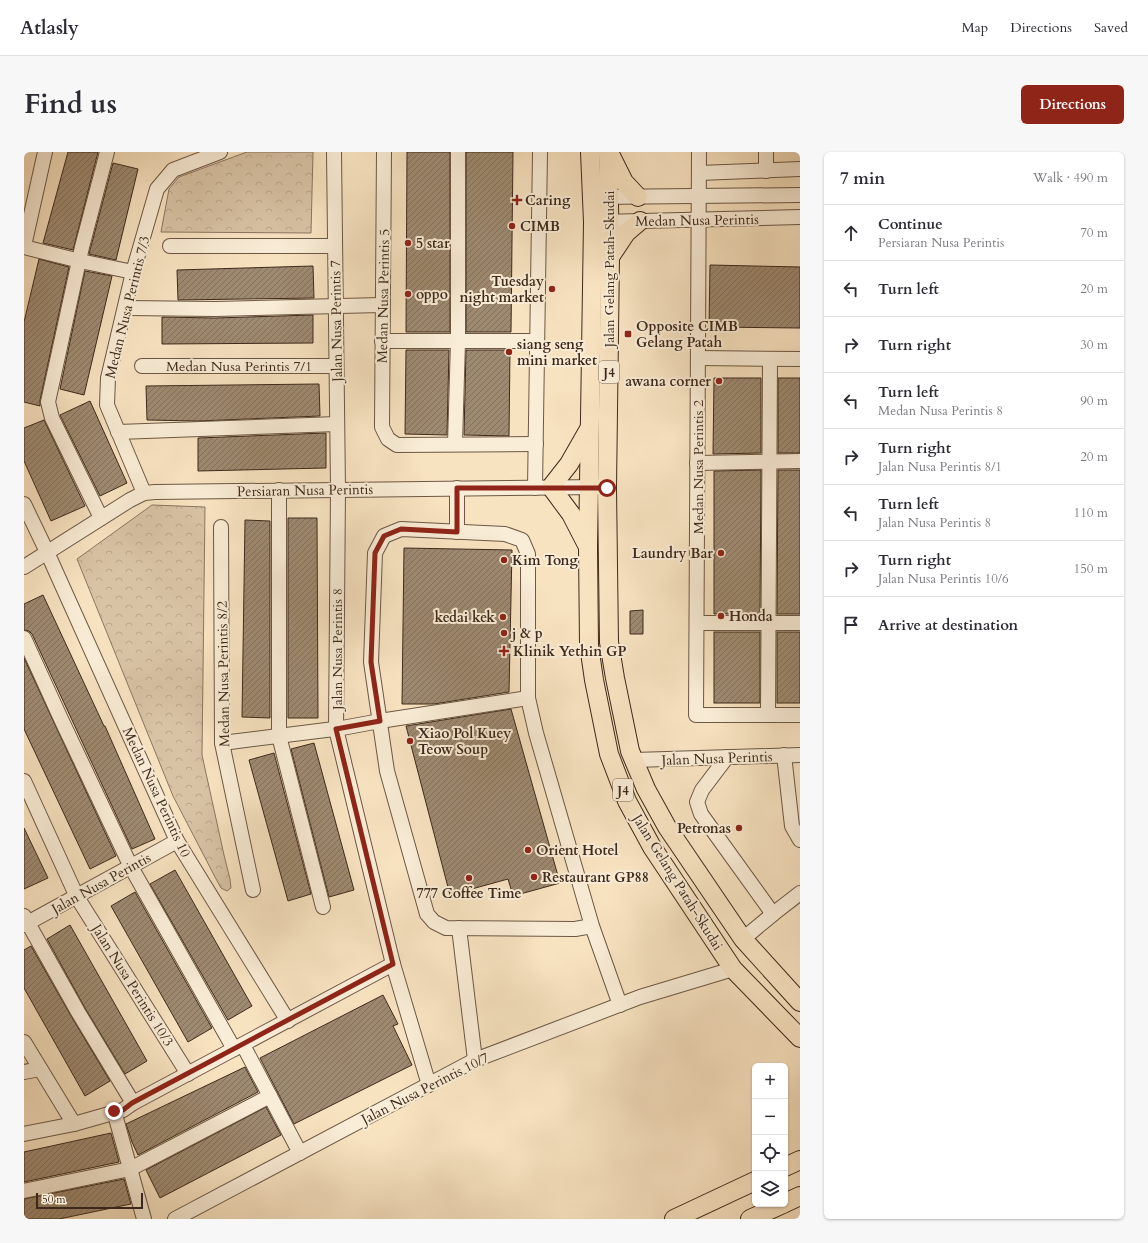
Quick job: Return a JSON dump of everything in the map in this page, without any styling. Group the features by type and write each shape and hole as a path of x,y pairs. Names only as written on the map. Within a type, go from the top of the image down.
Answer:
{"main road":[{"name":"Jalan Gelang Patah-Skudai","path":"590,152 601,197"},
{"name":"Jalan Gelang Patah-Skudai","path":"609,152 601,197 590,427 588,548 589,645 594,680 609,754 627,800 652,847 733,969 800,1038"},
{"path":"609,152 624,182 638,197"},
{"path":"610,257 626,233 640,221"},
{"name":"Jalan Gelang Patah-Skudai","path":"601,222 610,257 607,488 609,642 630,751 646,789 667,827 743,938 800,1002"},
{"path":"588,548 571,514 543,487 569,464 590,427"},
{"path":"788,1166 800,1160"},
{"path":"674,1219 752,1181"},
{"path":"788,1202 800,1196"},
{"path":"750,1219 777,1207"}],"street":[{"path":"45,152 24,246 80,261 133,272"},
{"path":"101,518 52,418 48,402 80,261 107,152"},
{"name":"Medan Nusa Perintis 7/3","path":"144,493 107,405 108,378 126,308 133,272 157,189 173,170 220,152"},
{"name":"Jalan Nusa Perintis 7","path":"334,152 338,490"},
{"name":"Medan Nusa Perintis 5","path":"384,152 382,427 388,439 397,444 455,444"},
{"path":"458,152 458,341 455,444 536,444"},
{"path":"540,152 539,277 536,341 536,444 543,487"},
{"name":"Medan Nusa Perintis 2","path":"699,152 696,714 768,715"},
{"path":"766,152 766,170"},
{"path":"699,173 800,169"},
{"path":"601,197 800,195"},
{"name":"Medan Nusa Perintis","path":"601,222 800,218"},
{"path":"170,246 335,246"},
{"path":"126,308 382,305"},
{"path":"382,341 536,341"},
{"path":"698,358 800,359"},
{"path":"770,359 768,715 800,715"},
{"name":"Medan Nusa Perintis 7/1","path":"142,366 336,366"},
{"path":"118,432 337,424"},
{"path":"698,463 800,461"},
{"name":"Persiaran Nusa Perintis","path":"24,567 130,500 144,493 543,487 607,488"},
{"path":"457,488 457,532"},
{"path":"279,490 279,736 323,907"},
{"name":"Jalan Nusa Perintis 8","path":"338,490 336,729 393,964 429,1085"},
{"name":"Medan Nusa Perintis 10","path":"24,504 177,841 288,1021"},
{"name":"Medan Nusa Perintis 8/2","path":"221,527 222,743 253,890"},
{"path":"592,926 575,929 453,928 434,922 427,914 386,771 371,662 375,553 384,536 401,529 505,534 522,540 528,554 528,698 536,733 592,926 620,1006"},
{"path":"697,623 800,623"},
{"path":"24,638 131,867 270,1096 300,1153"},
{"path":"222,743 336,729 528,698"},
{"path":"784,755 792,826 800,840"},
{"name":"Jalan Nusa Perintis","path":"634,760 800,755"},
{"path":"727,757 702,790 697,802 701,814 773,914"},
{"name":"Jalan Nusa Perintis 10/3","path":"24,781 77,897 188,1074"},
{"name":"Jalan Nusa Perintis","path":"25,922 77,897 177,841"},
{"path":"743,938 800,893"},
{"path":"25,922 132,1103"},
{"path":"453,928 475,1060"},
{"path":"24,1134 74,1124 114,1111 123,1110 132,1103 393,964"},
{"name":"Jalan Nusa Perintis 10/7","path":"175,1219 475,1060 620,1006 640,997 733,969"},
{"path":"24,1042 74,1124"},
{"path":"24,1072 40,1069"},
{"path":"24,1191 130,1169 270,1096"},
{"path":"114,1111 144,1219"}],"green space":[{"path":"247,152 313,152 311,233 161,232 169,189 179,177"},
{"path":"152,505 205,507 202,755 230,879 231,888 227,891 221,888 173,796 77,559"}],"building":[{"path":"68,152 98,152 73,250 43,243"},
{"path":"407,152 450,152 450,332 406,332"},
{"path":"466,152 513,152 511,332 466,332"},
{"path":"113,163 138,169 116,260 89,254"},
{"path":"39,259 69,267 40,400 40,406 24,402 24,322"},
{"path":"710,265 800,267 800,328 709,327"},
{"path":"313,266 314,298 178,300 177,270"},
{"path":"85,271 112,276 84,395 60,389"},
{"path":"313,315 313,343 162,344 162,317 215,318"},
{"path":"406,350 449,350 447,435 405,434"},
{"path":"466,350 510,350 509,436 464,435"},
{"path":"714,378 761,378 761,453 713,454"},
{"path":"778,378 800,378 800,453 778,453"},
{"path":"319,384 320,416 198,421 147,420 146,386"},
{"path":"90,401 127,483 100,496 60,415"},
{"path":"44,420 85,506 51,521 24,461 24,428"},
{"path":"326,433 326,468 198,471 198,438"},
{"path":"761,470 760,614 714,614 714,471"},
{"path":"778,470 800,470 800,614 777,614"},
{"path":"288,518 317,518 318,718 288,718"},
{"path":"245,520 270,521 270,718 242,717"},
{"path":"404,548 512,550 509,692 434,704 402,704"},
{"path":"43,595 105,726 155,839 132,849 32,634 29,631 24,630 24,604"},
{"path":"643,610 643,634 630,634 630,611"},
{"path":"714,632 760,632 760,703 714,703"},
{"path":"777,632 800,632 800,703 777,703"},
{"path":"24,658 116,856 90,869 24,729"},
{"path":"511,709 560,883 513,896 508,879 450,895 406,726"},
{"path":"314,743 354,890 329,897 291,749"},
{"path":"274,753 311,894 288,901 249,760"},
{"path":"24,828 48,878 24,889"},
{"path":"175,870 252,1006 228,1020 150,884"},
{"path":"135,892 212,1028 188,1042 111,906"},
{"path":"70,925 147,1061 125,1074 85,1008 47,939"},
{"path":"31,946 110,1081 85,1096 24,988 24,950"},
{"path":"383,995 398,1024 393,1026 412,1065 294,1124 260,1058"},
{"path":"245,1067 258,1092 138,1155 126,1124"},
{"path":"266,1107 281,1135 160,1198 146,1170"},
{"path":"111,1133 119,1162 24,1182 24,1152"},
{"path":"124,1179 131,1204 59,1219 24,1219 24,1199"}],"place":[{"name":"Caring","path":"517,200"},
{"name":"CIMB","path":"512,226"},
{"name":"5 star","path":"408,243"},
{"name":"Tuesday night market","path":"552,289"},
{"name":"oppo","path":"408,294"},
{"name":"Opposite CIMB Gelang Patah","path":"628,334"},
{"name":"siang seng mini market","path":"509,352"},
{"name":"awana corner","path":"719,381"},
{"name":"Laundry Bar","path":"721,553"},
{"name":"Kim Tong","path":"504,560"},
{"name":"Honda","path":"721,616"},
{"name":"kedai kek","path":"503,617"},
{"name":"j & p","path":"504,633"},
{"name":"Klinik Yethin GP","path":"504,651"},
{"name":"Xiao Pol Kuey Teow Soup","path":"410,741"},
{"name":"Petronas","path":"739,828"},
{"name":"Orient Hotel","path":"528,850"},
{"name":"Restaurant GP88","path":"534,877"},
{"name":"777 Coffee Time","path":"469,878"}],"route":[{"path":"114,1111 123,1110 132,1103 393,964 336,729 380,721 371,662 375,553 384,536 401,529 457,532 457,488 607,488"}]}
